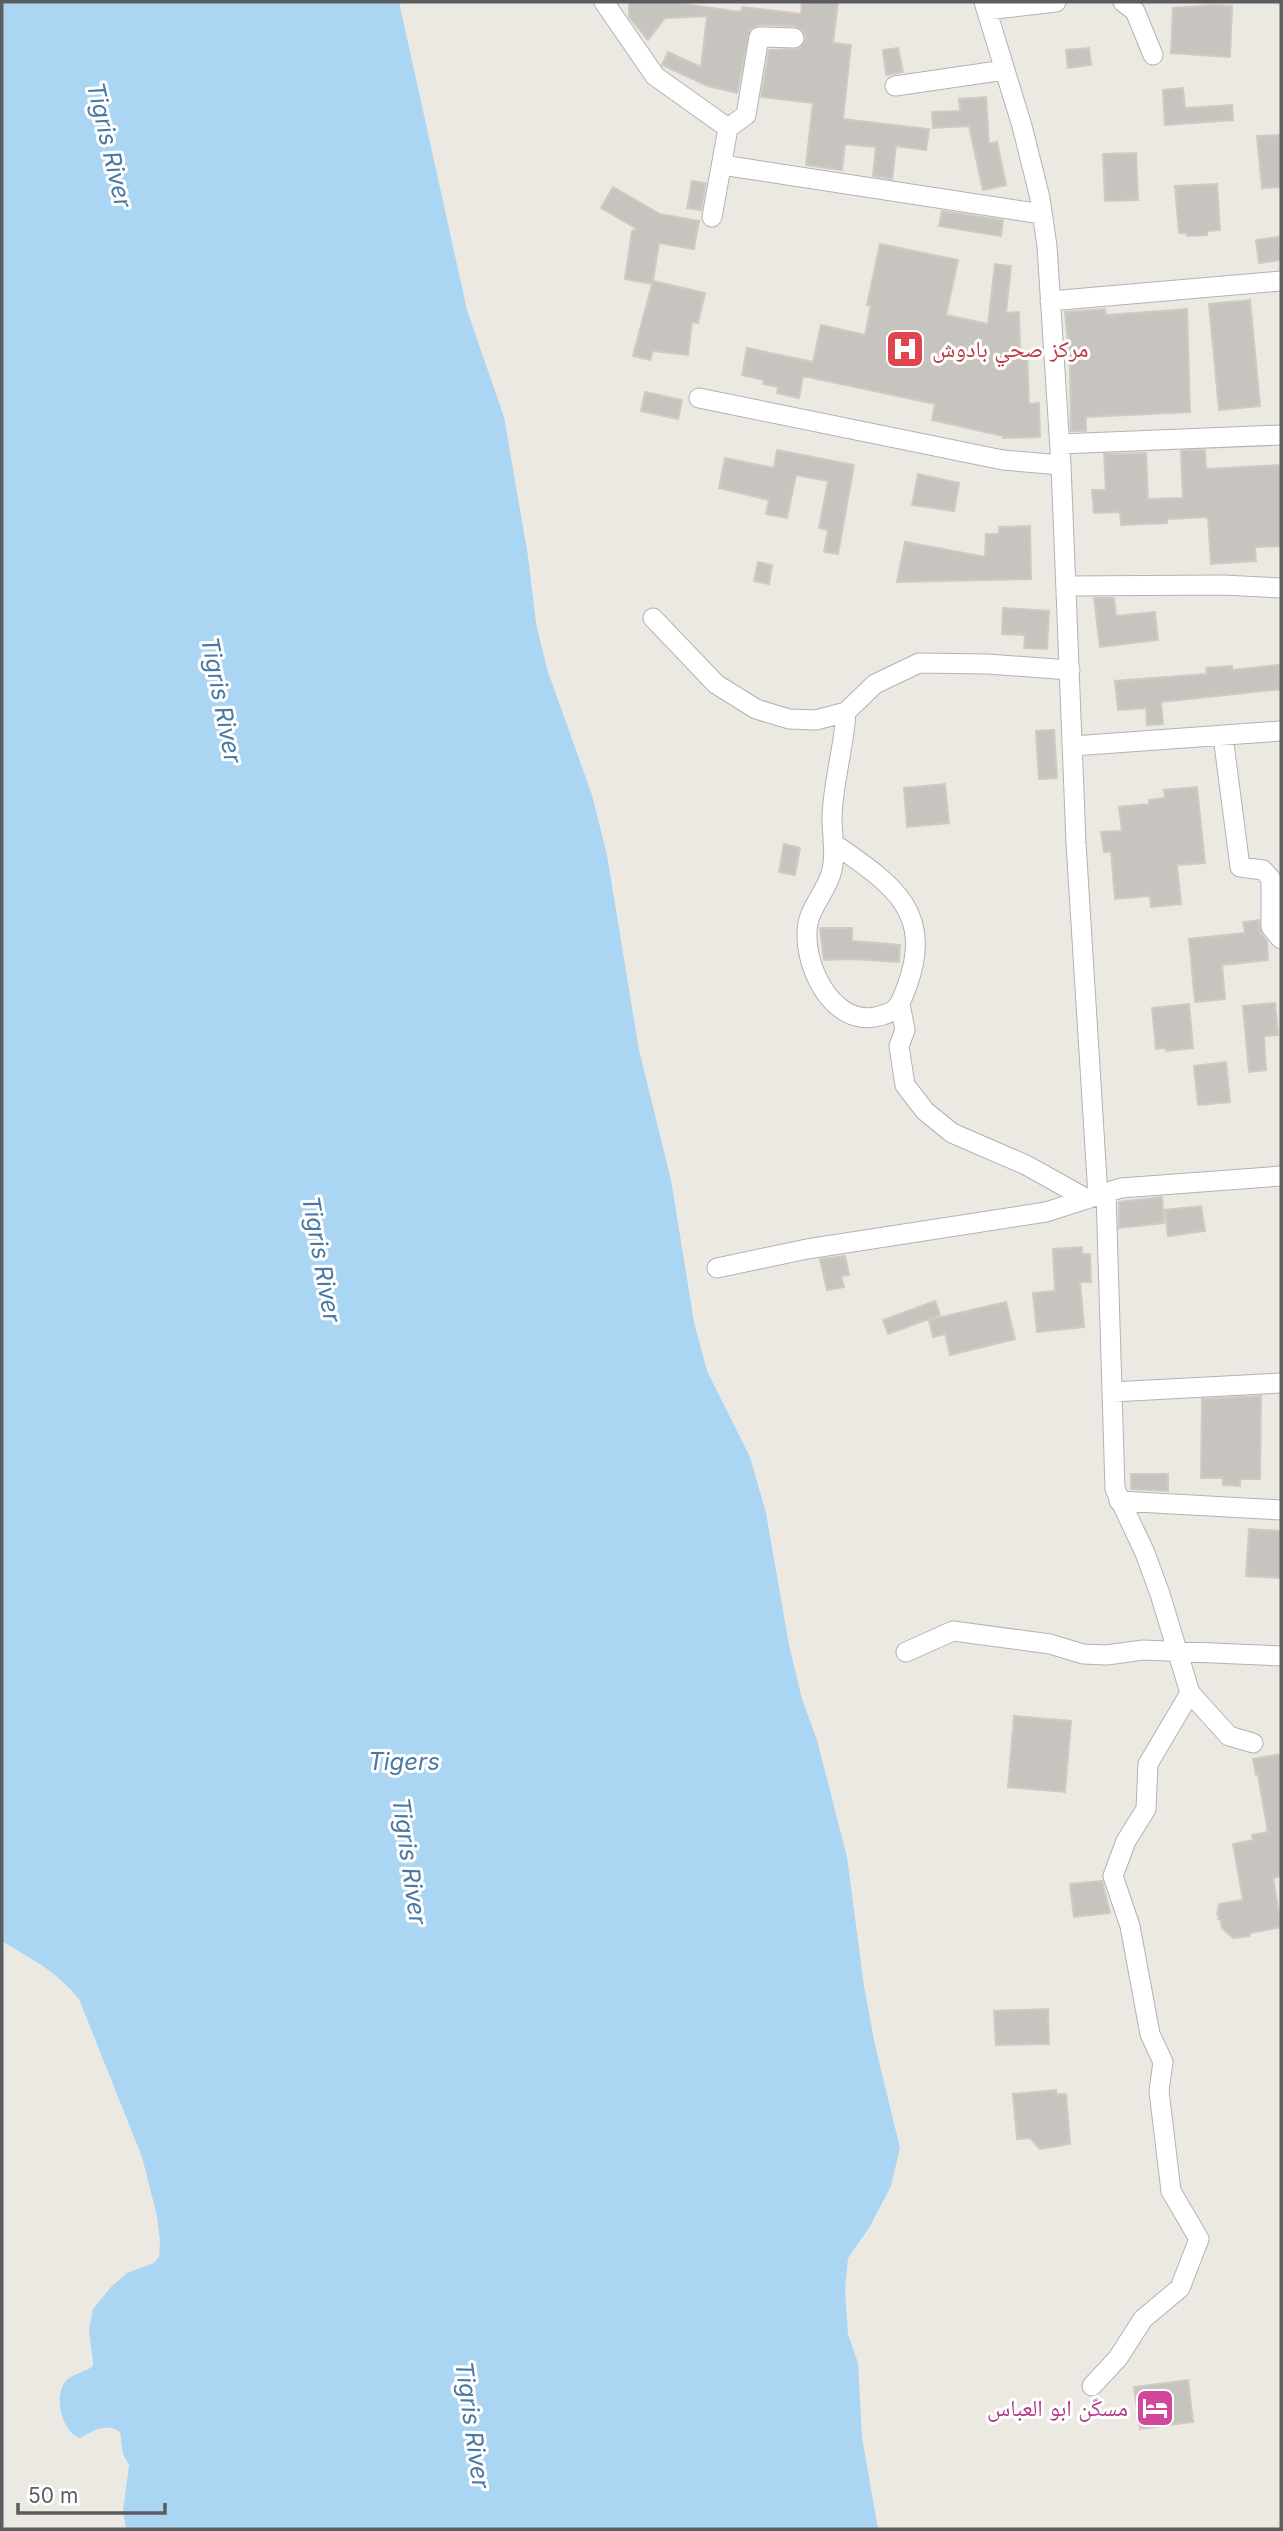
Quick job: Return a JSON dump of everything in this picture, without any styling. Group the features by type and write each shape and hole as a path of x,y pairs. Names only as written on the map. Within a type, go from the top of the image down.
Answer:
{"street":[{"path":"604,2 655,76 729,128"},
{"path":"1056,2 986,6 1025,138 1042,214 1050,301 1067,586 1076,843 1097,1196 1112,1392 1115,1489 1145,1553 1190,1693 1229,1737 1253,1743"},
{"path":"1123,2 1135,11 1153,55"},
{"path":"712,217 729,128 746,115 759,37 794,38"},
{"path":"895,86 1005,70"},
{"path":"722,165 1042,214"},
{"path":"1050,301 1281,281"},
{"path":"699,398 1003,460 1061,464"},
{"path":"1060,444 1281,435"},
{"path":"1067,586 1223,585 1281,588"},
{"path":"653,618 716,684 756,709 789,719 816,720 846,712 875,684 919,663 987,664 1070,670"},
{"path":"834,843 874,872 910,911 916,932 916,956 900,1004 892,1013 871,1017 852,1016 832,1001 813,972 808,948 808,921 833,869 832,817 846,712"},
{"path":"1073,746 1281,732"},
{"path":"1223,736 1240,867 1263,870 1271,878 1271,927 1281,939"},
{"path":"900,1004 905,1030 899,1046 905,1085 925,1111 952,1133 1097,1196"},
{"path":"717,1268 807,1249 1046,1212 1121,1188 1281,1175"},
{"path":"1112,1392 1281,1383"},
{"path":"1119,1501 1281,1510"},
{"path":"906,1652 953,1631 1050,1644 1083,1654 1177,1650 1281,1656"},
{"path":"1092,2386 1118,2358 1143,2319 1180,2288 1199,2239 1171,2191 1159,2091 1163,2062 1150,2034 1138,1981 1130,1926 1113,1877 1126,1841 1146,1809 1148,1764 1190,1693"}],"water":[{"name":"Tigers","path":"2,2 399,2 467,310 504,417 528,556 536,623 547,669 592,795 607,855 639,1050 671,1180 694,1322 707,1371 750,1457 766,1513 789,1645 802,1699 817,1740 847,1857 864,1986 900,2148 891,2186 869,2228 848,2258 845,2290 848,2334 858,2363 862,2437 878,2529 126,2529 123,2511 129,2465 123,2454 120,2432 105,2428 80,2438 68,2429 64,2421 60,2403 63,2386 69,2378 92,2367 89,2330 93,2309 127,2273 154,2263 159,2257 160,2241 157,2216 142,2157 79,1999 52,1973 2,1941"}],"building":[{"path":"670,2 741,12 742,7 801,14 802,2 838,2 833,43 851,45 843,119 929,129 926,150 896,146 892,179 873,176 876,147 845,144 842,170 806,165 813,103 761,97 769,50 799,49 806,39 804,32 794,26 759,25 750,29 737,93 708,86 662,65 668,52 701,67 707,16 665,18 648,40 629,17 629,3"},
{"path":"1232,6 1230,57 1171,53 1173,8"},
{"path":"898,48 903,72 886,75 883,50"},
{"path":"1089,48 1091,65 1068,68 1066,50"},
{"path":"1183,88 1185,108 1232,105 1233,120 1165,125 1163,90"},
{"path":"986,97 989,144 997,142 1006,185 983,190 969,126 933,128 932,112 960,111 959,99"},
{"path":"1281,135 1281,187 1262,188 1257,136"},
{"path":"1136,153 1138,200 1105,201 1103,154"},
{"path":"692,181 706,183 701,210 687,208"},
{"path":"1217,184 1220,230 1207,231 1207,235 1187,236 1186,233 1179,233 1175,186"},
{"path":"613,187 660,214 699,221 694,249 659,243 653,281 705,293 698,323 692,322 688,355 653,351 650,360 633,356 652,284 625,279 632,231 637,229 601,208"},
{"path":"942,211 1003,220 1001,236 939,226"},
{"path":"1279,237 1281,260 1259,263 1256,240"},
{"path":"880,244 958,260 946,315 988,324 995,264 1011,266 1006,313 1019,312 1020,351 1027,351 1029,404 1039,403 1040,437 1003,438 932,420 935,404 803,376 799,398 777,393 778,387 763,384 764,380 742,375 747,348 813,362 821,325 865,335 871,305 867,305"},
{"path":"1250,300 1260,406 1219,410 1209,304"},
{"path":"1105,309 1106,315 1187,309 1190,412 1086,417 1086,431 1071,431 1070,366 1065,312"},
{"path":"645,392 682,400 678,419 641,411"},
{"path":"777,450 854,465 838,554 824,552 828,530 819,528 828,481 796,475 787,518 766,514 769,500 719,488 725,458 774,468"},
{"path":"1205,450 1206,469 1281,465 1281,546 1255,547 1256,561 1211,564 1208,517 1167,519 1167,523 1121,525 1120,512 1094,513 1092,490 1106,490 1104,454 1146,453 1148,499 1183,498 1181,451"},
{"path":"918,474 959,483 954,511 912,505"},
{"path":"1030,526 1031,579 897,582 905,542 985,557 986,534 999,534 999,527"},
{"path":"758,562 772,565 769,584 754,581"},
{"path":"1094,598 1114,598 1116,616 1155,612 1158,640 1100,647"},
{"path":"1003,608 1049,611 1047,649 1024,648 1025,635 1002,634"},
{"path":"1279,665 1281,689 1161,702 1163,724 1147,725 1146,708 1118,710 1115,681 1207,674 1206,668 1232,666 1232,670"},
{"path":"1054,730 1057,778 1039,779 1036,731"},
{"path":"945,784 949,823 907,827 904,788"},
{"path":"1197,787 1205,863 1177,865 1181,904 1151,907 1150,896 1115,899 1111,852 1104,852 1101,832 1122,831 1119,807 1149,804 1149,800 1165,798 1164,790"},
{"path":"784,844 800,848 795,875 779,872"},
{"path":"1259,920 1261,934 1267,941 1268,960 1222,965 1225,999 1195,1002 1189,939 1245,933 1243,922"},
{"path":"820,928 852,928 852,941 900,945 899,962 824,960"},
{"path":"1275,1003 1278,1035 1264,1036 1266,1070 1249,1072 1243,1006"},
{"path":"1189,1004 1193,1048 1166,1051 1166,1048 1156,1049 1152,1008"},
{"path":"1226,1062 1230,1102 1198,1105 1194,1066"},
{"path":"1162,1197 1164,1223 1119,1228 1119,1202"},
{"path":"1201,1206 1205,1231 1168,1236 1165,1210"},
{"path":"1082,1247 1082,1254 1090,1254 1091,1282 1080,1282 1084,1327 1037,1332 1033,1293 1055,1291 1053,1249"},
{"path":"845,1256 849,1275 841,1276 844,1287 827,1290 820,1259"},
{"path":"935,1301 940,1315 888,1334 883,1320"},
{"path":"1006,1302 1015,1339 950,1355 945,1334 933,1337 929,1320"},
{"path":"1261,1396 1260,1479 1240,1479 1240,1486 1223,1485 1223,1478 1201,1478 1202,1399"},
{"path":"1131,1474 1168,1474 1168,1491 1131,1489"},
{"path":"1249,1529 1281,1531 1281,1578 1246,1576"},
{"path":"1014,1716 1071,1721 1065,1792 1008,1787"},
{"path":"1281,1754 1281,1876 1273,1878 1281,1927 1233,1938 1222,1928 1217,1914 1219,1904 1243,1900 1233,1844 1253,1840 1252,1835 1268,1832 1253,1759"},
{"path":"1102,1881 1110,1913 1074,1917 1070,1884"},
{"path":"1048,2009 1049,2044 996,2045 994,2011"},
{"path":"1056,2090 1056,2094 1066,2094 1070,2144 1040,2149 1030,2138 1017,2139 1013,2094"},
{"path":"1188,2380 1193,2422 1140,2429 1134,2387"}],"place":[{"name":"مركز صحي بادوش","path":"905,349"},
{"name":"مسكّن ابو العباس","path":"1155,2408"}],"water label":[{"name":"Tigris River","path":"109,145"},
{"name":"Tigris River","path":"221,700"},
{"name":"Tigris River","path":"321,1259"},
{"name":"Tigris River","path":"409,1861"},
{"name":"Tigris River","path":"472,2425"}]}
